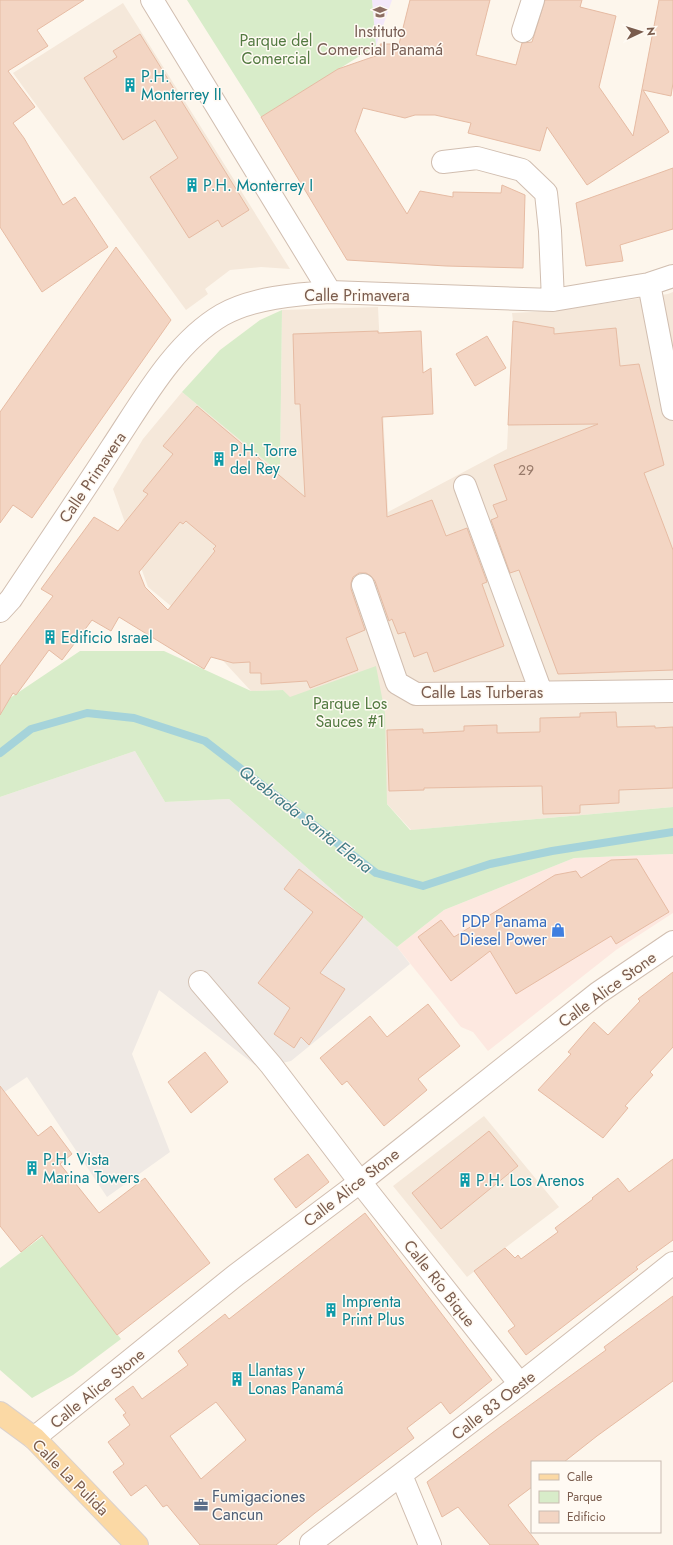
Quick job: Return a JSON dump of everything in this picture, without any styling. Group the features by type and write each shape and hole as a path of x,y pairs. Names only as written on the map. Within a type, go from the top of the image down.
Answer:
{"main road":[{"name":"Calle La Pulida","path":"0,1414 34,1438 137,1545"}],"street":[{"path":"152,0 330,292"},
{"path":"524,31 533,0"},
{"path":"443,162 477,158 522,170 546,193 550,231 553,300"},
{"name":"Calle Primavera","path":"0,611 11,599 163,372 194,335 222,315 254,303 295,294 330,292 553,300 649,284 673,276"},
{"path":"649,284 673,409"},
{"path":"465,486 541,692"},
{"name":"Calle Las Turberas","path":"362,585 397,683 416,694 673,690"},
{"name":"Calle Alice Stone","path":"34,1438 236,1275 360,1182 598,993 673,942"},
{"name":"Calle Río Bique","path":"200,982 271,1065 360,1182 520,1384"},
{"name":"Calle 83 Oeste","path":"311,1543 520,1384 673,1263"},
{"path":"401,1475 430,1545"}],"shaded area":[{"name":"Instituto Comercial Panamá","path":"372,0 392,0 376,46"},
{"path":"123,3 290,269 261,267 230,270 205,289 208,294 186,310 13,73"},
{"path":"673,292 673,807 411,830 283,690 251,691 177,611 148,587 113,489 143,439 182,392 280,473 282,310 378,307 388,512 507,449 513,321 512,313 553,311"},
{"path":"135,751 165,802 229,799 397,947 410,964 291,1061 259,1068 159,990 132,1054 170,1152 107,1197 27,1077 0,1095 0,797"},
{"path":"673,854 673,913 616,950 488,1051 473,1032 461,1027 397,947 444,910 574,858"},
{"path":"484,1116 559,1207 467,1277 393,1186"}],"green space":[{"name":"Parque del Comercial","path":"187,0 372,0 376,46 261,117"},
{"path":"282,310 280,473 182,392 220,350 260,320"},
{"name":"Parque Los Sauces #1","path":"80,651 164,651 251,691 283,690 290,697 376,666 385,713 387,804 410,830 673,807 673,854 574,858 444,910 397,947 229,799 165,802 135,751 0,797 0,715 10,698"},
{"path":"43,1236 121,1339 73,1375 32,1398 0,1370 0,1268"}],"building":[{"path":"0,0 84,0 37,30 48,46 8,71 35,107 13,123 24,138 63,205 75,197 108,247 42,292 0,227"},
{"path":"410,0 490,0 476,55 516,65 522,43 532,42 545,0 582,0 580,7 616,16 599,87 633,136 659,0 673,0 673,83 671,96 643,90 669,132 587,185 547,127 540,151 468,133 471,123 435,115 415,115 405,118 363,108 355,131 407,214 420,191 453,197 453,192 501,193 502,185 525,195 523,268 446,266 347,260 261,117 338,69 384,53 380,44 399,44"},
{"path":"140,34 249,210 222,227 218,220 189,238 150,177 178,158 155,120 123,140 84,78 117,57 113,51"},
{"path":"673,168 673,229 620,245 623,261 586,266 576,203"},
{"path":"116,247 171,320 32,518 13,505 0,523 0,412"},
{"path":"513,321 554,328 554,334 616,328 620,366 639,364 664,465 644,473 673,550 673,670 558,674 519,570 510,573 491,520 498,517 493,505 507,500 494,465 598,424 508,425"},
{"path":"421,331 423,373 431,368 433,414 382,417 387,517 432,500 446,536 467,528 487,582 482,584 504,646 434,672 427,652 414,657 405,632 398,634 392,619 389,621 375,581 366,573 359,573 353,577 351,589 365,630 346,638 358,670 310,688 307,681 261,684 261,673 250,673 250,662 233,663 211,657 204,669 119,617 111,631 92,620 62,660 49,650 16,695 13,693 0,715 0,666 53,596 41,589 94,517 118,531 148,494 143,491 173,454 163,446 197,406 305,497 300,404 295,404 293,334","holes":["186,521 216,546 213,549 215,551 168,610 145,587 139,572 180,522 183,524"]},
{"path":"487,336 506,368 475,386 456,354"},
{"path":"616,712 617,727 673,727 673,788 619,790 619,803 580,805 580,813 543,814 542,786 424,788 424,790 389,791 387,730 423,729 423,733 464,731 464,726 497,725 497,733 540,732 540,718 580,717 580,713"},
{"name":"PDP Panama Diesel Power","path":"637,859 669,912 616,944 611,936 516,994 490,951 451,981 418,937 441,920 454,937 555,875 576,871 581,878 611,860"},
{"path":"299,869 363,917 320,973 345,989 309,1045 301,1037 294,1048 274,1034 290,1008 258,983 313,912 284,889"},
{"path":"673,972 673,1047 650,1072 653,1075 625,1106 628,1108 603,1138 538,1090 571,1054 568,1052 594,1022 608,1035 640,1001 638,999"},
{"path":"428,1004 460,1046 418,1079 427,1090 384,1126 347,1081 342,1085 320,1058 370,1016 387,1037"},
{"path":"205,1052 228,1082 191,1113 168,1082"},
{"path":"0,1086 38,1136 51,1126 72,1154 60,1164 99,1213 145,1178 210,1263 117,1335 42,1235 21,1252 0,1226"},
{"name":"P.H. Los Arenos","path":"489,1131 518,1166 441,1229 412,1193"},
{"path":"308,1154 329,1182 296,1208 274,1179"},
{"path":"673,1159 673,1240 636,1267 638,1269 526,1355 508,1331 515,1326 474,1271 505,1248 515,1258 518,1255 521,1259 558,1232 555,1228 618,1178 629,1192"},
{"path":"365,1213 492,1380 450,1414 441,1402 407,1428 414,1438 315,1513 276,1545 200,1545 167,1505 163,1507 146,1485 131,1496 113,1472 124,1464 108,1442 130,1425 123,1415 126,1413 115,1399 133,1386 142,1399 188,1365 178,1351 225,1314 229,1319","holes":["216,1402 246,1440 201,1479 170,1436"]},
{"path":"673,1296 673,1381 565,1461 531,1461 531,1488 508,1505 539,1545 490,1545 458,1507 442,1517 427,1482 606,1350 604,1347"}],"waterway":[{"name":"Quebrada Santa Elena","path":"0,753 31,729 87,713 134,718 205,741 376,873 423,886 490,864 552,851 673,832"}],"place":[{"name":"Instituto Comercial Panamá","path":"380,12"},
{"name":"P.H. Monterrey II","path":"130,85"},
{"name":"P.H. Monterrey I","path":"192,185"},
{"name":"P.H. Torre del Rey","path":"219,459"},
{"name":"Edificio Israel","path":"50,637"},
{"name":"PDP Panama Diesel Power","path":"558,930"},
{"name":"P.H. Vista Marina Towers","path":"32,1168"},
{"name":"P.H. Los Arenos","path":"465,1180"},
{"name":"Imprenta Print Plus","path":"331,1310"},
{"name":"Llantas y Lonas Panamá","path":"237,1379"},
{"name":"Fumigaciones Cancun","path":"201,1505"}]}
